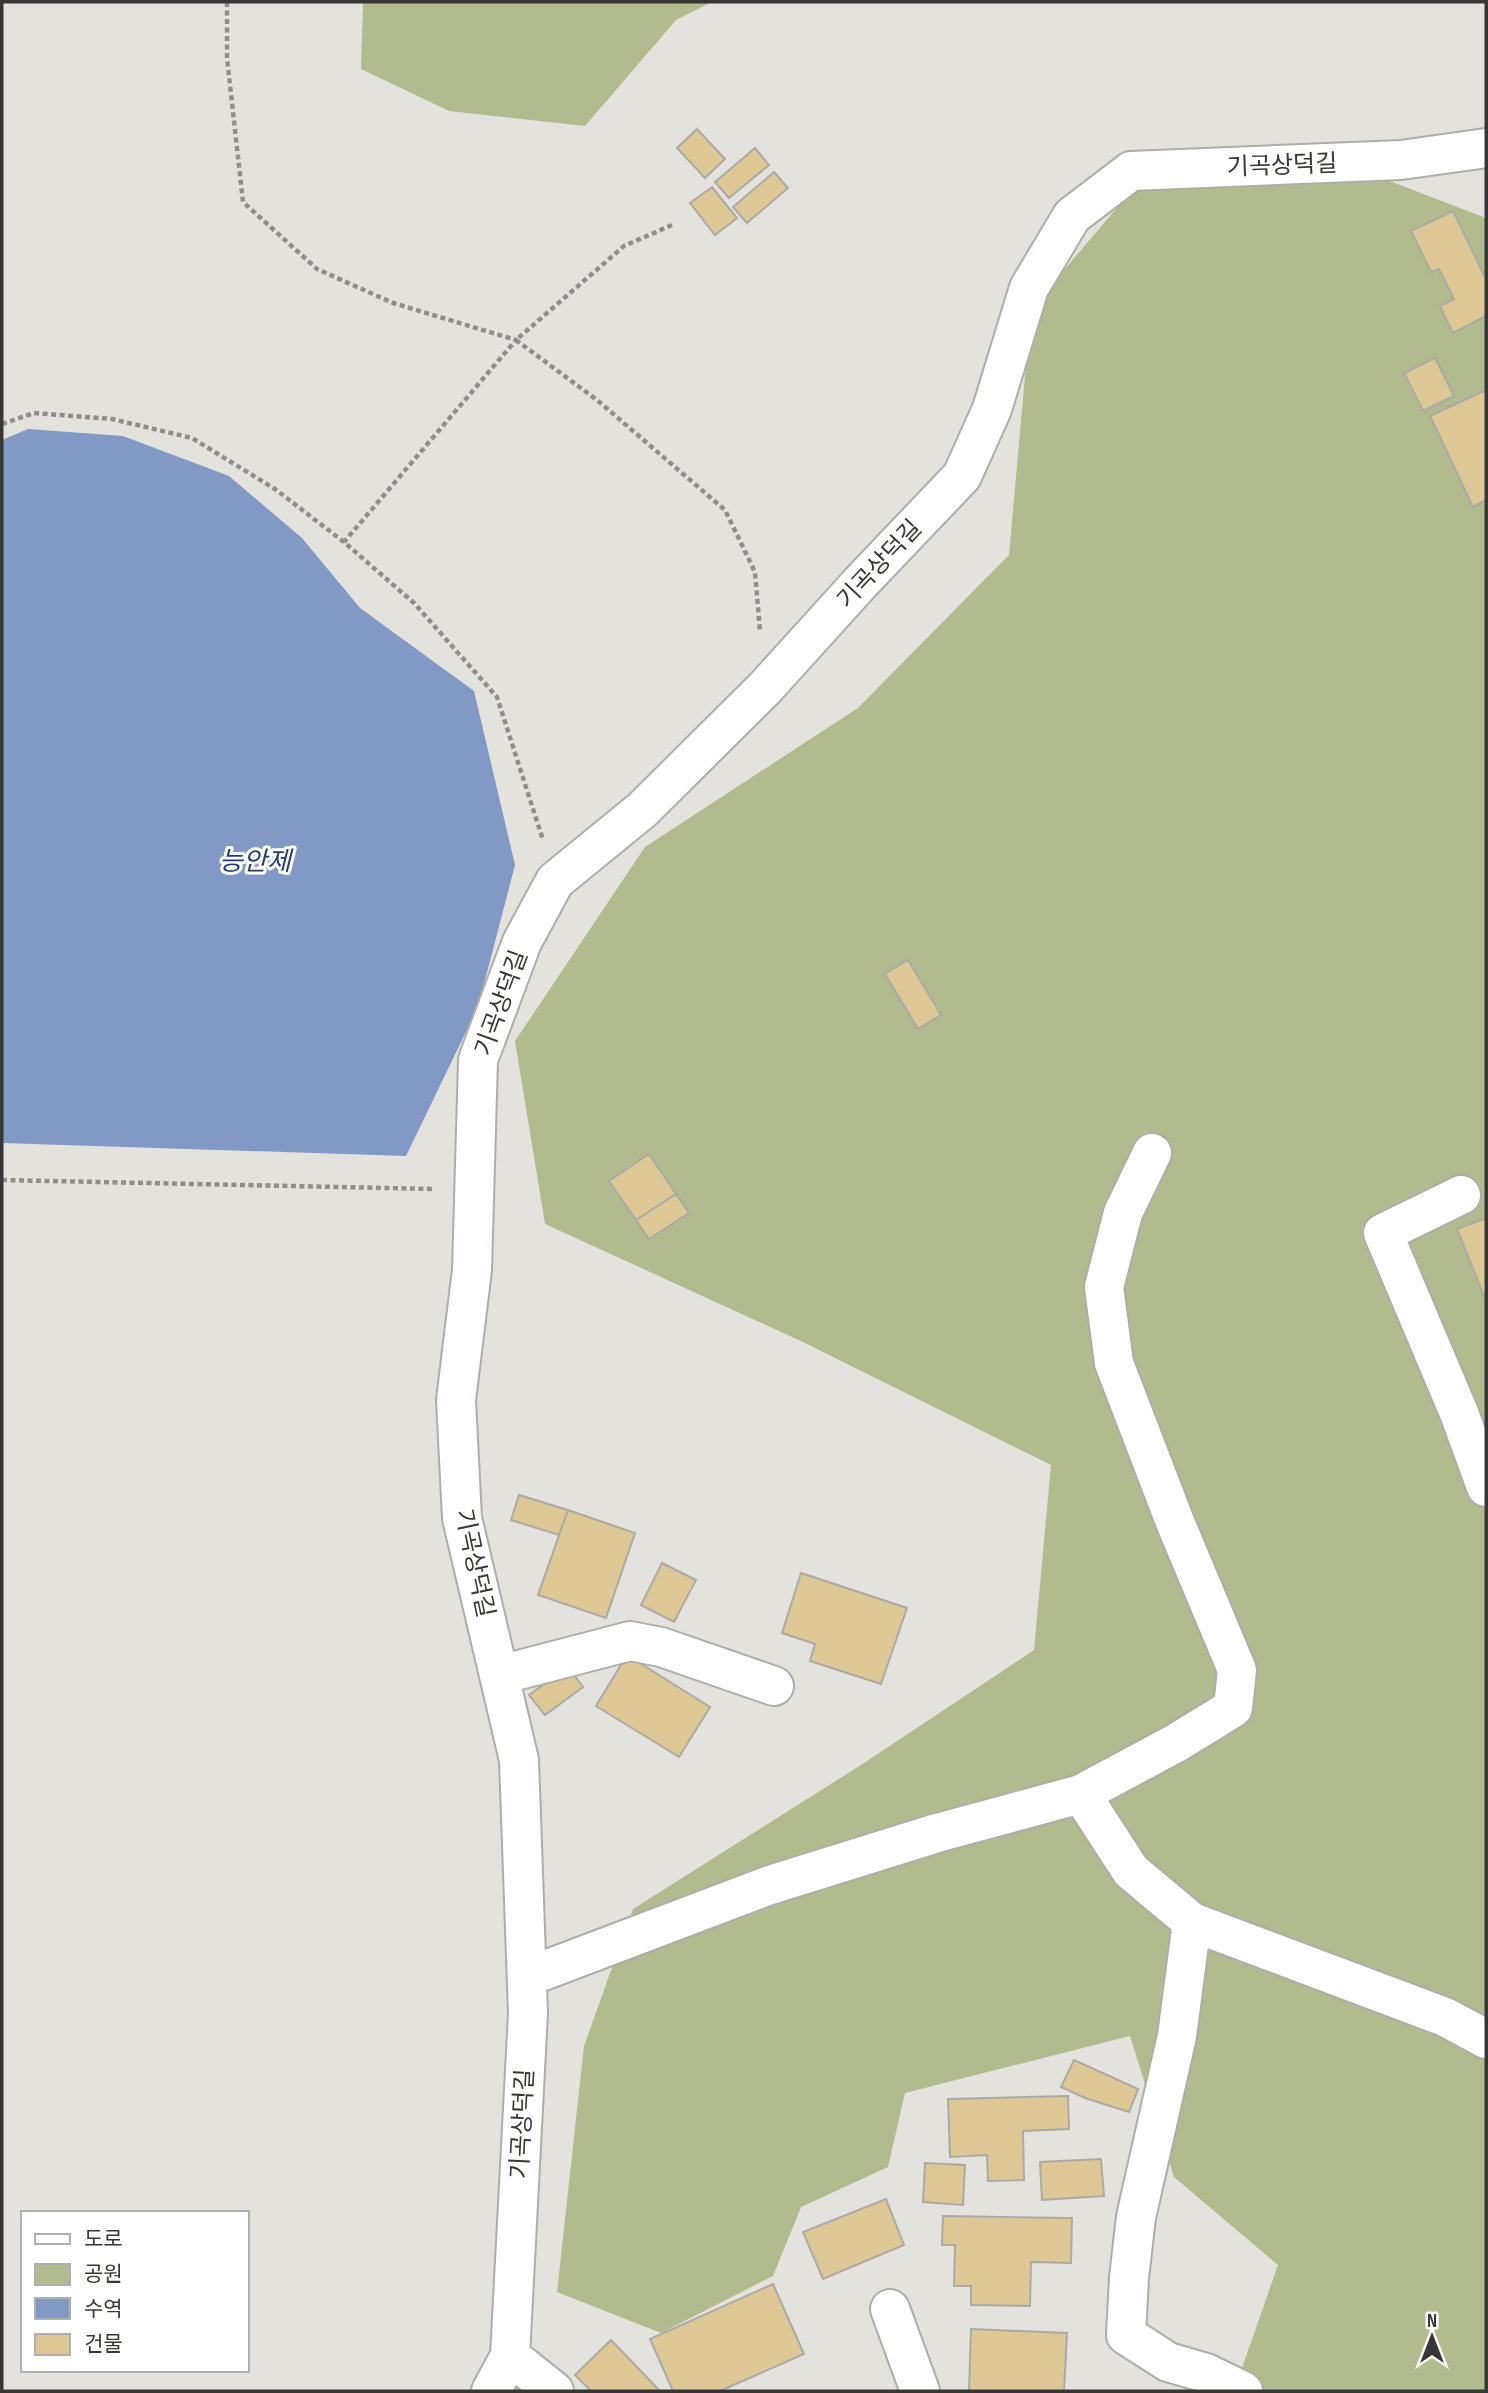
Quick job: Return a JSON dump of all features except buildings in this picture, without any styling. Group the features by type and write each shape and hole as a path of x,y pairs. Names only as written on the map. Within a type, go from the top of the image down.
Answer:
{"street":[{"name":"기곡상덕길","path":"509,2357 528,2012 520,1760 463,1518 456,1400 472,1270 478,1060 522,942 555,881 642,810 765,688 962,476 992,409 1029,288 1072,216 1131,171 1401,160 1486,148"},
{"path":"527,1977 770,1885 937,1833 1081,1794 1176,1743 1233,1708 1237,1670 1175,1522 1114,1363 1104,1287 1123,1213 1152,1153"},
{"path":"1461,1195 1382,1233 1473,1409 1486,1487"},
{"path":"499,1675 630,1641 661,1647 775,1686"},
{"path":"1081,1794 1131,1871 1192,1922 1445,2017 1486,2039"},
{"path":"1192,1922 1177,2035 1136,2217 1126,2335 1168,2361 1206,2373 1243,2391"},
{"path":"890,2309 920,2391"},
{"path":"491,2391 509,2357 554,2391"}],"path":[{"path":"227,2 227,58 243,202 317,269 393,303 516,340 597,400 725,510 755,572 765,688"},
{"path":"344,542 516,340 624,246 672,225"},
{"path":"2,424 34,413 112,419 192,438 275,489 344,542 414,603 497,697 555,881"},
{"path":"2,1180 474,1190"}],"green space":[{"path":"363,2 712,2 676,20 585,126 449,111 361,69"},
{"path":"1374,175 1486,218 1486,2391 1237,2391 1235,2388 1278,2265 1174,2177 1130,2036 905,2093 888,2167 801,2207 773,2276 661,2333 557,2292 584,2046 633,1909 861,1765 1034,1650 1051,1465 803,1342 545,1224 515,1041 645,847 858,708 1009,555 1031,309 1138,183"}],"water":[{"name":"능안제","path":"28,429 123,436 229,476 302,538 360,608 474,691 515,865 478,1007 406,1156 2,1143 2,440"}]}
